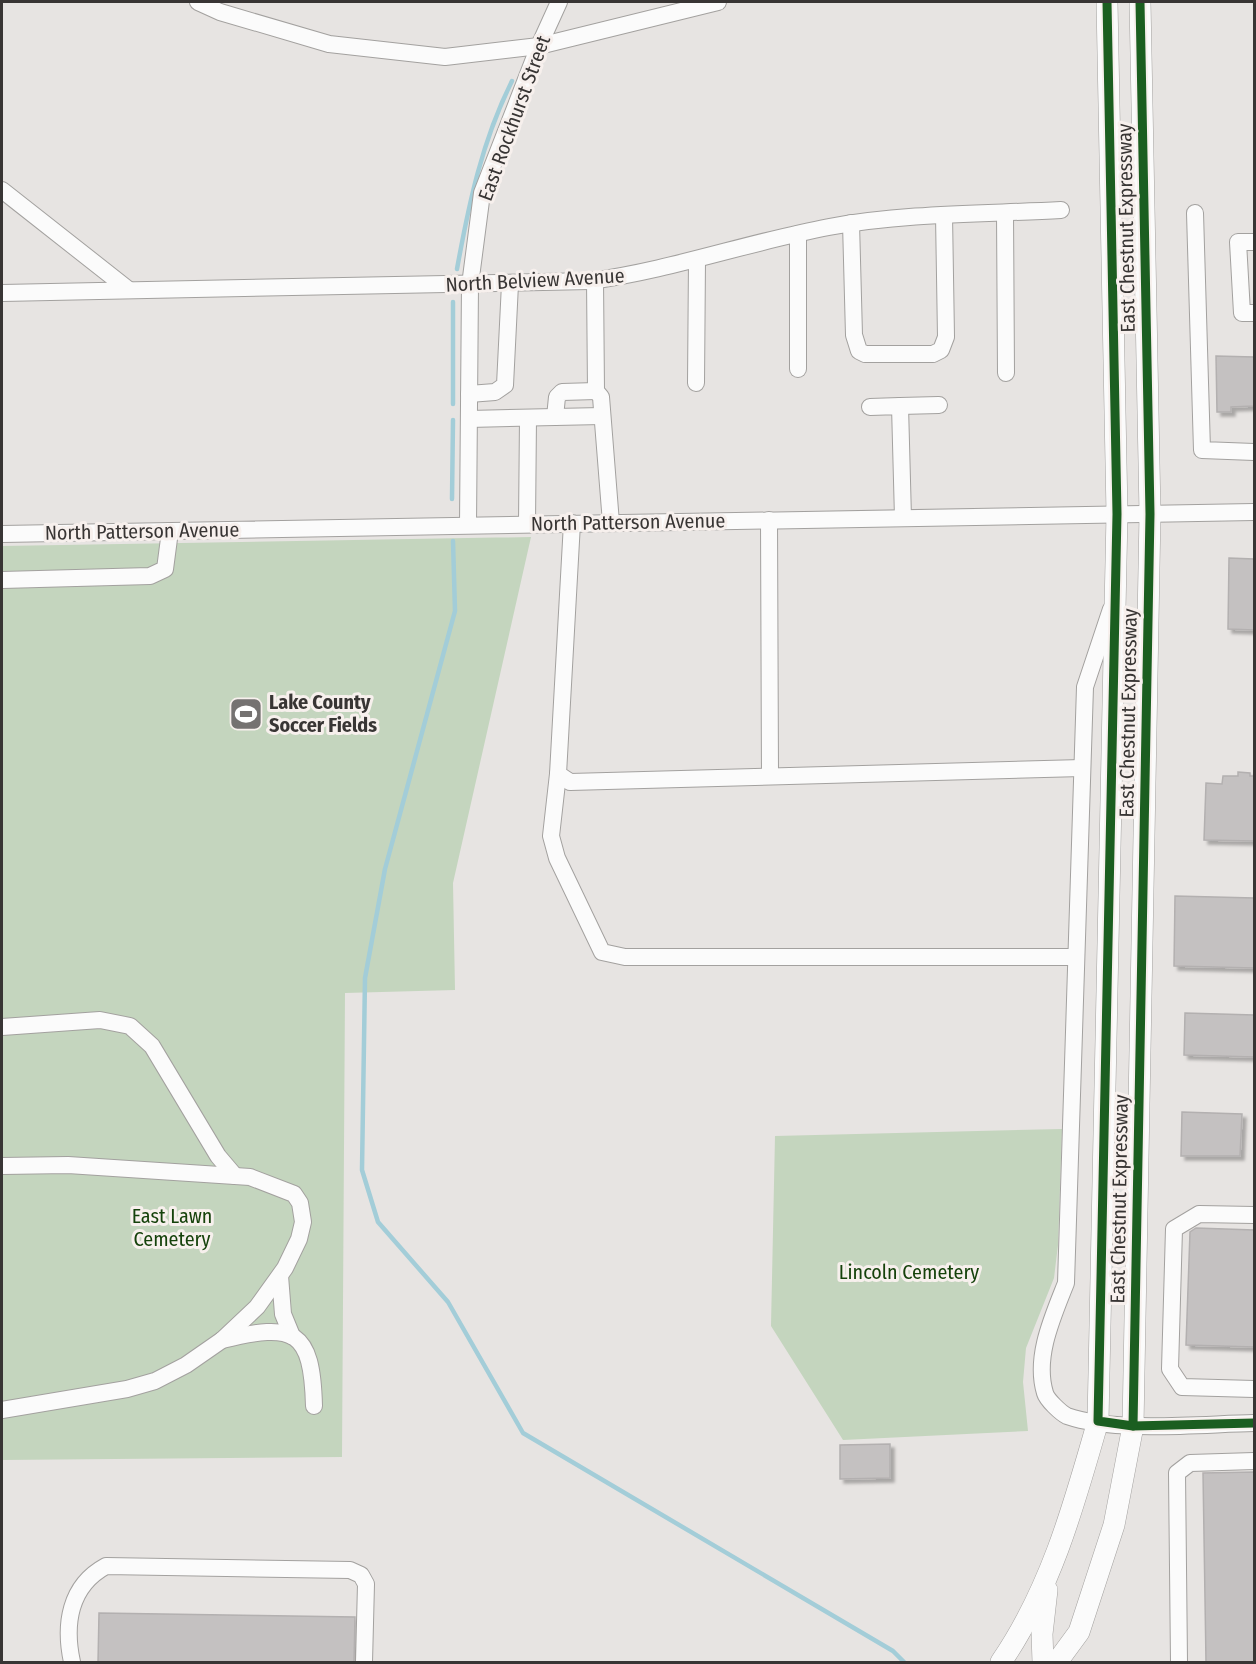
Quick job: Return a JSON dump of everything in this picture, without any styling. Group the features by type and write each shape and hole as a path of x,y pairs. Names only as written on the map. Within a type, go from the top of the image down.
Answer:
{"main road":[{"name":"East Chestnut Expressway","path":"1001,1662 1017,1640 1049,1577 1076,1501 1098,1421 1117,514 1107,2"},
{"name":"East Chestnut Expressway","path":"1057,1662 1079,1632 1114,1526 1133,1426 1150,514 1140,2"},
{"path":"1043,1662 1042,1634 1049,1577"},
{"path":"1074,1662 1079,1632"}],"street":[{"path":"198,2 220,12 329,44 445,57 539,45 718,2"},
{"name":"East Rockhurst Street","path":"468,525 470,285 482,193 539,45 559,2"},
{"path":"2,190 129,290"},
{"name":"North Belview Avenue","path":"2,293 470,285 595,280 630,276 851,223 944,215 1061,210"},
{"path":"1005,213 1006,373"},
{"path":"1195,213 1202,450 1254,452"},
{"path":"851,223 854,335 859,351 865,354 933,354 941,350 946,337 944,215"},
{"path":"798,234 798,369"},
{"path":"1254,242 1238,242 1242,313 1254,313"},
{"path":"696,382 697,260"},
{"path":"595,280 596,391 601,397 611,522"},
{"path":"469,394 495,392 505,385 510,284"},
{"path":"555,417 557,397 562,392 596,391"},
{"path":"870,407 939,405"},
{"path":"900,406 903,518"},
{"path":"469,419 602,416"},
{"path":"527,524 528,418"},
{"name":"North Patterson Avenue","path":"2,534 1254,512"},
{"path":"769,520 770,776"},
{"path":"572,523 558,774 551,836 558,858 602,952 625,957 1076,957"},
{"path":"2,580 150,576 165,568 170,531"},
{"path":"1115,598 1085,687 1066,1283 1048,1327 1041,1368 1046,1395 1065,1415 1133,1426 1254,1423"},
{"path":"558,774 570,782 1082,768"},
{"path":"2,1027 99,1020 130,1026 152,1046 218,1156 235,1176"},
{"path":"2,1166 68,1165 250,1177 294,1194 300,1203 303,1222 299,1239 280,1276 257,1307 222,1340 186,1365 155,1381 127,1389 3,1408"},
{"path":"1254,1215 1199,1214 1174,1229 1170,1369 1182,1387 1254,1389"},
{"path":"280,1276 283,1314 292,1336"},
{"path":"222,1340 261,1332 279,1332 292,1336 304,1346 310,1359 314,1407"},
{"path":"1179,1662 1178,1473 1190,1463 1254,1461"},
{"path":"72,1662 68,1640 72,1606 93,1573 106,1566 350,1570 361,1575 366,1584 364,1662"}],"green space":[{"name":"East Lawn Cemetery","path":"531,537 453,883 455,990 345,993 342,1457 2,1460 2,546"},
{"name":"Lincoln Cemetery","path":"1062,1129 1058,1245 1054,1278 1026,1348 1023,1382 1028,1431 843,1440 771,1326 775,1136"}],"building":[{"path":"1216,356 1254,357 1254,406 1231,407 1231,412 1217,412"},
{"path":"1229,558 1254,559 1254,630 1228,629"},
{"path":"1238,772 1250,773 1250,776 1254,776 1254,841 1204,840 1206,783 1222,784 1223,776 1238,776"},
{"path":"1175,896 1254,898 1254,968 1174,966"},
{"path":"1185,1013 1254,1015 1254,1057 1184,1055"},
{"path":"1182,1112 1242,1114 1240,1156 1181,1156"},
{"path":"1196,1228 1254,1230 1254,1347 1186,1345 1190,1232"},
{"path":"890,1444 890,1478 840,1479 840,1445"},
{"path":"1254,1472 1254,1662 1206,1662 1203,1473"},
{"path":"99,1613 355,1617 354,1662 98,1662"}],"waterway":[{"path":"457,269 466,220 485,149 492,126 512,81"},
{"path":"453,302 453,404"},
{"path":"452,499 453,420"},
{"path":"453,541 455,611 385,869 365,978 362,1170 378,1222 448,1302 523,1433 893,1651 904,1662"}],"cycle path":[{"path":"1107,2 1117,514 1098,1421 1133,1426 1254,1423"},
{"path":"1133,1426 1150,514 1140,2"}],"place":[{"name":"Lake County Soccer Fields","path":"246,714"}]}
